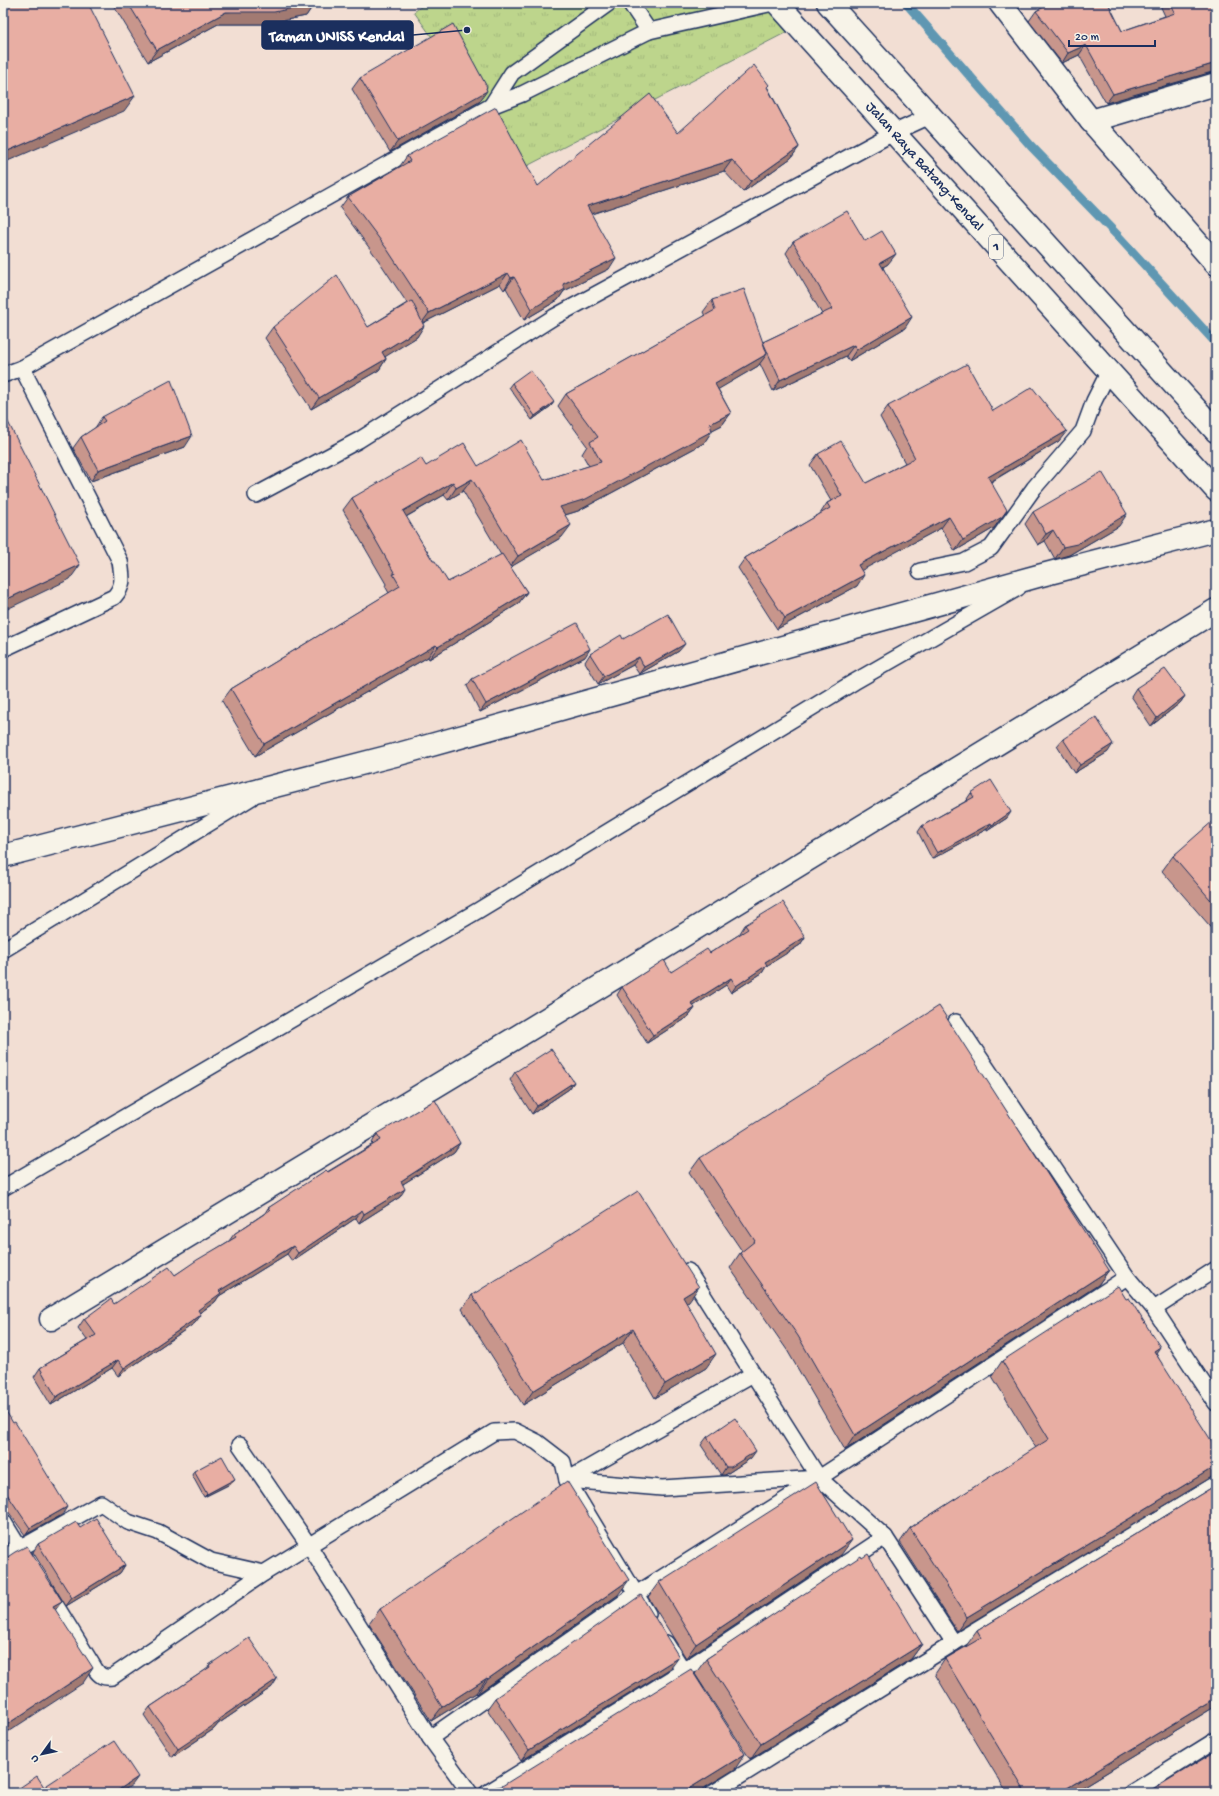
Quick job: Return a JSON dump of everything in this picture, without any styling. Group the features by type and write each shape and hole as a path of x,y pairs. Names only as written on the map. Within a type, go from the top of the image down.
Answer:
{"main road":[{"name":"Jalan Raya Batang-Kendal","path":"777,3 1216,490"},
{"path":"828,3 1216,431"},
{"path":"1000,3 1091,121 1216,264"},
{"path":"1091,121 1216,84"},
{"path":"3,856 399,754 1038,576 1216,530"},
{"path":"51,1319 1216,610"}],"lane":[{"path":"491,106 512,73 609,3"},
{"path":"630,3 649,31"},
{"path":"3,375 22,368 491,106 522,94 649,31 773,3"},
{"path":"256,495 359,440 554,317 893,133 930,116"},
{"path":"3,649 114,597 123,584 120,561 22,368"},
{"path":"920,571 964,562 991,548 1034,488 1082,431 1109,371"},
{"path":"3,1188 479,910 854,682 1038,576"},
{"path":"3,950 266,788"},
{"path":"956,1022 1127,1277 1154,1309 1216,1403"},
{"path":"681,1261 819,1478 885,1537 954,1643"},
{"path":"1154,1309 1216,1269"},
{"path":"430,1738 636,1594 819,1478 1127,1277"},
{"path":"567,1480 753,1374"},
{"path":"41,1582 100,1676 105,1678 112,1677 308,1544 494,1432 515,1430 537,1442 563,1462 567,1480 683,1671 705,1704"},
{"path":"240,1445 308,1544 430,1738 470,1793"},
{"path":"567,1480 662,1488 819,1478"},
{"path":"713,1793 747,1770 1216,1484"},
{"path":"3,1558 100,1503 128,1522 158,1532 211,1561 264,1573"},
{"path":"3,1521 32,1569"},
{"path":"487,1793 683,1671 885,1537"},
{"path":"1131,1793 1216,1740"},
{"path":"738,1757 747,1770"}],"green space":[{"path":"426,3 762,3 787,32 525,167 414,12"}],"building":[{"path":"3,3 88,3 135,96 3,153"},
{"path":"128,3 314,4 274,12 226,12 157,50"},
{"path":"1052,3 1108,3 1122,31 1175,13 1170,3 1216,3 1216,63 1113,94 1086,45 1068,53 1036,11"},
{"path":"453,24 487,87 487,91 398,141 360,78"},
{"path":"754,65 769,85 767,87 799,147 751,181 732,160 587,206 616,258 563,284 565,289 532,309 514,277 511,278 508,273 429,313 387,249 348,197 410,161 407,156 496,107 538,186 650,94 678,133"},
{"path":"847,211 865,241 882,231 896,254 880,263 912,317 856,350 854,345 780,380 763,342 832,309 793,242"},
{"path":"337,275 368,327 412,301 424,326 382,352 386,359 319,398 273,327"},
{"path":"744,289 767,354 715,384 731,413 710,424 712,431 586,499 560,507 571,525 518,556 472,479 456,488 453,482 403,511 433,561 435,561 448,582 502,554 527,592 438,647 436,645 264,744 231,689 400,586 393,574 395,574 352,498 421,458 426,466 464,443 478,466 521,440 544,480 601,462 590,442 598,437 566,394 715,310 712,300"},
{"path":"967,364 993,411 1032,387 1067,431 988,477 1007,510 1002,517 963,540 949,517 858,565 864,575 785,618 745,558 830,508 827,503 842,496 818,454 841,441 866,483 915,458 888,406"},
{"path":"530,370 554,402 535,416 512,383"},
{"path":"171,380 192,436 98,470 81,437 105,421 102,417"},
{"path":"3,412 80,565 3,601"},
{"path":"1102,472 1127,514 1077,544 1063,547 1053,530 1046,534 1033,512"},
{"path":"668,614 685,644 644,667 639,657 604,676 590,654 621,635 623,639"},
{"path":"577,623 590,649 486,704 472,679"},
{"path":"1165,669 1185,696 1157,718 1136,688"},
{"path":"1096,717 1113,744 1080,765 1063,739"},
{"path":"991,780 1011,812 992,825 991,823 937,853 922,826 974,797 971,793"},
{"path":"1214,820 1216,823 1216,906 1173,856"},
{"path":"783,902 805,937 765,962 767,965 736,986 731,978 691,1003 695,1008 653,1035 622,987 664,960 671,972 707,949 710,953 748,929 745,925"},
{"path":"939,1006 1109,1270 855,1435 798,1336 740,1253 755,1241 700,1158"},
{"path":"551,1049 574,1082 537,1106 515,1072"},
{"path":"435,1100 460,1143 401,1181 405,1189 364,1214 362,1210 298,1253 293,1246 219,1291 221,1293 198,1310 201,1315 124,1368 118,1360 56,1397 40,1368 96,1335 84,1319 111,1299 114,1304 169,1267 175,1275 236,1237 234,1234 270,1210 268,1208 326,1170 328,1172 381,1140 377,1134"},
{"path":"638,1191 699,1287 683,1297 716,1354 665,1384 633,1329 533,1391 472,1295"},
{"path":"1118,1286 1126,1299 1129,1298 1160,1347 1154,1351 1216,1448 1216,1466 967,1617 910,1528 1049,1439 1002,1361"},
{"path":"3,1406 13,1423 15,1422 67,1507 30,1528 3,1488 5,1485 3,1482"},
{"path":"735,1418 756,1451 731,1467 726,1467 707,1437"},
{"path":"222,1456 235,1479 207,1494 194,1471"},
{"path":"567,1481 629,1580 488,1679 487,1678 442,1707 380,1609"},
{"path":"816,1482 852,1540 696,1644 659,1582"},
{"path":"1216,1485 1216,1698 1059,1793 1026,1793 945,1659 981,1638 977,1631"},
{"path":"96,1518 125,1565 72,1598 38,1544 76,1522 80,1528"},
{"path":"27,1546 62,1601 53,1606 93,1668 3,1727 3,1560"},
{"path":"868,1554 922,1644 761,1744 706,1659 861,1556 862,1558"},
{"path":"641,1595 679,1657 529,1750 495,1698"},
{"path":"249,1638 277,1679 219,1719 220,1721 178,1749 150,1707 210,1667 209,1665"},
{"path":"691,1669 745,1754 682,1793 495,1793 492,1788 502,1786"},
{"path":"114,1741 138,1777 114,1793 12,1793 37,1776 44,1787"},
{"path":"1216,1751 1216,1793 1147,1793"}],"waterway":[{"path":"906,3 1031,146 1119,237 1216,343"}],"place":[{"name":"Taman UNISS Kendal","path":"467,30"}]}
